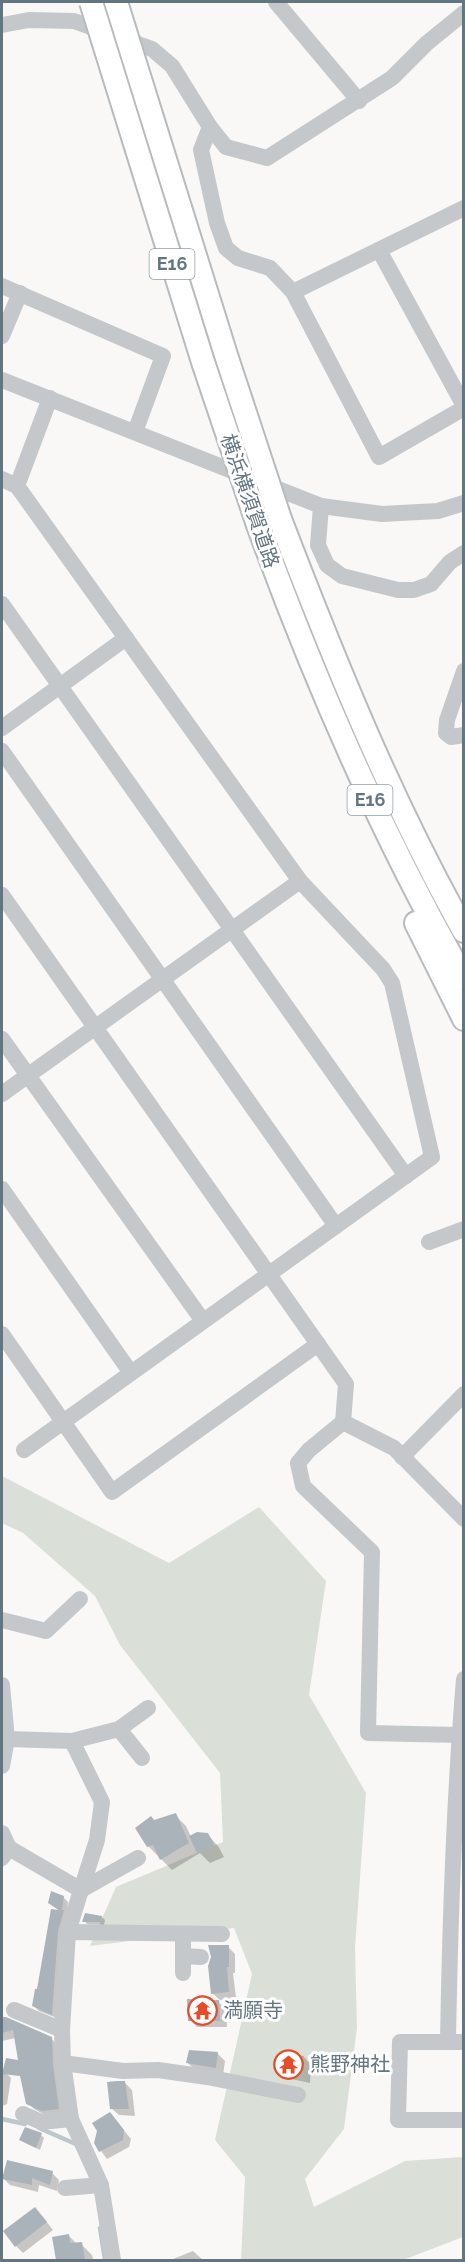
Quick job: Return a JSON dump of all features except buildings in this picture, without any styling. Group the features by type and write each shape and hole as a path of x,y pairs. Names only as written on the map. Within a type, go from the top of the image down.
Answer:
{"highway":[{"name":"横浜横須賀道路","path":"91,2 203,362 291,615 345,746 385,832 429,919 464,979"},
{"name":"横浜横須賀道路","path":"116,2 219,333 280,519 354,707 415,838 464,931"},
{"path":"291,615 318,710 336,755 443,980 464,1019"},
{"path":"415,838 464,913"}],"street":[{"path":"276,2 359,101"},
{"path":"2,25 29,20 74,21 152,49 172,66 210,127 226,147 267,158 392,78 427,43 464,13"},
{"path":"210,127 201,150 217,223 226,248 238,258 270,268 294,292 379,458 464,407 379,250"},
{"path":"294,292 464,208"},
{"path":"2,286 163,356 135,432"},
{"path":"2,336 20,293"},
{"path":"2,380 321,506 382,514 438,511 464,503"},
{"path":"24,1450 432,1157 392,983 383,969 300,881 126,638 9,482 50,398"},
{"path":"321,506 318,545 327,565 342,576 398,590 414,590 431,584 450,562 464,553"},
{"path":"2,604 406,1176"},
{"path":"2,728 126,638"},
{"path":"464,671 447,720 446,733 451,737 464,735"},
{"path":"2,751 336,1226"},
{"path":"2,1094 300,881"},
{"path":"2,896 346,1384 343,1422 309,1450 298,1463 303,1485 372,1552 368,1733 459,1735"},
{"path":"2,1039 203,1321"},
{"path":"2,1188 131,1373"},
{"path":"429,1242 464,1229"},
{"path":"2,1334 112,1492 318,1344"},
{"path":"402,1456 464,1394"},
{"path":"343,1422 394,1448 464,1519"},
{"path":"2,1620 46,1631 80,1599"},
{"path":"464,1679 459,1735 456,2042 400,2042 398,2120 464,2120"},
{"path":"2,1685 7,1739 2,1766"},
{"path":"7,1739 72,1741 119,1729 148,1708"},
{"path":"119,1729 142,1758"},
{"path":"72,1741 102,1802 97,1840 68,1932 62,2030 63,2063 71,2119 101,2185 113,2260"},
{"path":"4,1847 81,1890"},
{"path":"81,1890 138,1858"},
{"path":"68,1932 222,1934"},
{"path":"183,1934 183,1973"},
{"path":"183,1956 201,1957"},
{"path":"14,2010 62,2030"},
{"path":"63,2063 123,2070 168,2072 298,2094"},
{"path":"23,2114 41,2122 71,2119"},
{"path":"65,2188 101,2185"}],"shaded area":[{"path":"2,1476 169,1563 259,1507 326,1581 309,1695 366,1793 355,1948 357,2028 344,2129 305,2179 314,2207 405,2161 463,2157 463,2237 403,2260 241,2260 245,2177 215,2140 252,1974 234,1928 90,1946 116,1887 223,1842 220,1773 120,1645 95,1596 23,1533 2,1523"}],"waterway":[{"path":"2,2119 25,2124"},
{"path":"39,2128 78,2145"},
{"path":"100,2228 105,2260"}],"place":[{"name":"満願寺","path":"202,2010"},
{"name":"熊野神社","path":"289,2064"}]}
